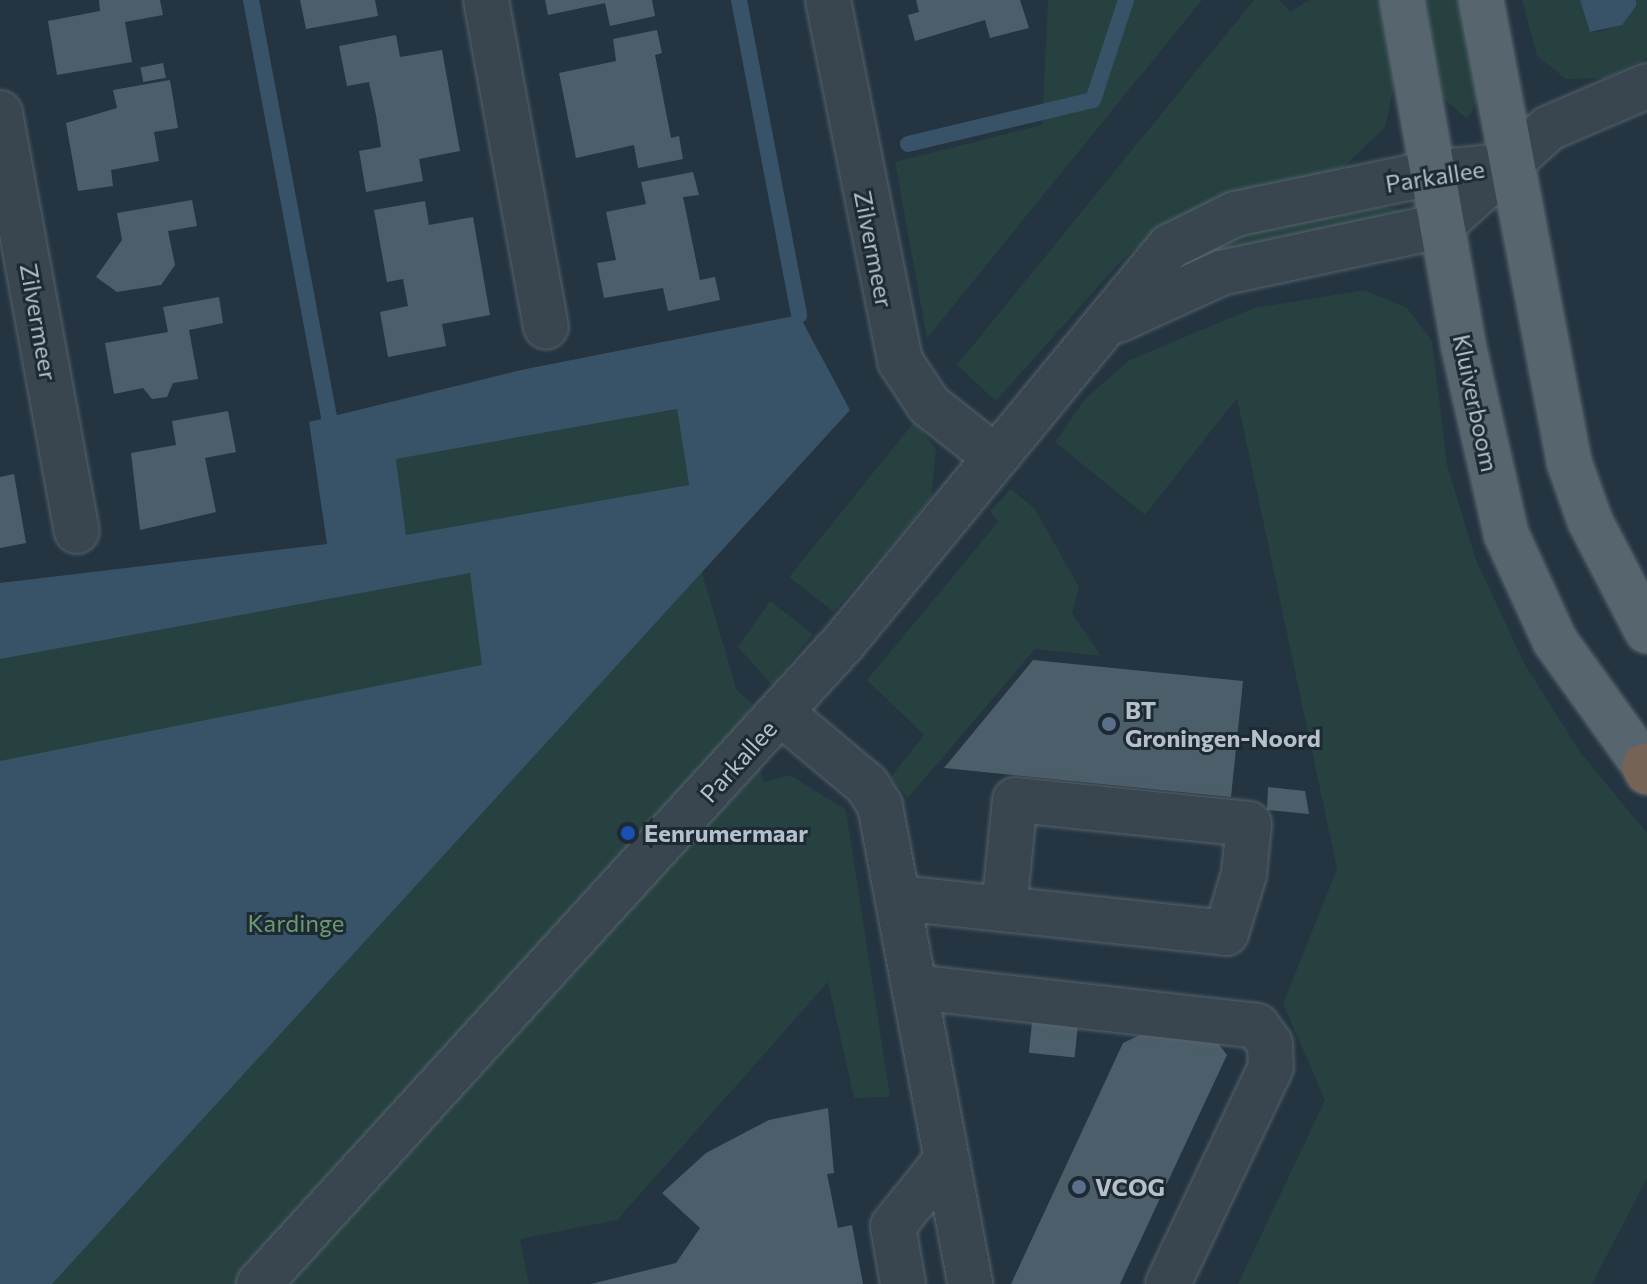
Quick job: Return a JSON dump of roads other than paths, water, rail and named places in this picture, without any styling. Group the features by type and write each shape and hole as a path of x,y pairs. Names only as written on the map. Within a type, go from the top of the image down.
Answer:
{"main road":[{"name":"Kluiverboom","path":"1402,0 1441,226 1506,534 1555,641 1646,769"},
{"path":"1481,0 1569,462 1590,521 1647,631"}],"street":[{"path":"486,0 546,327"},
{"name":"Zilvermeer","path":"828,0 900,361 929,405 995,457"},
{"path":"1512,165 1549,128 1647,86"},
{"name":"Zilvermeer","path":"0,113 77,531"},
{"name":"Parkallee","path":"1102,328 1221,273 1441,226 1512,165"},
{"name":"Parkallee","path":"259,1284 781,713 1169,247 1211,221 1431,173 1512,165"},
{"path":"781,713 867,785 880,806 970,1284"},
{"path":"899,898 1226,933 1244,874 1249,824 1015,800 1004,909"},
{"path":"915,987 1257,1026 1270,1044 1271,1067 1168,1284"},
{"path":"903,1284 893,1226 947,1159"}],"water":[{"path":"1580,0 1636,0 1636,6 1622,25 1590,32"},
{"path":"799,315 850,410 52,1284 0,1284 0,761 482,665 470,573 0,659 0,583 327,544 309,422 521,370","holes":["677,409 689,485 406,535 396,459"]}],"waterway":[{"path":"251,0 329,418"},
{"path":"739,0 799,315"},
{"path":"908,144 1093,100 1126,0"}],"place":[{"name":"BT Groningen-Noord","path":"1109,724"},
{"name":"Eenrumermaar","path":"628,833"},
{"name":"VCOG","path":"1079,1187"}],"park label":[{"name":"Kardinge","path":"296,923"}]}
